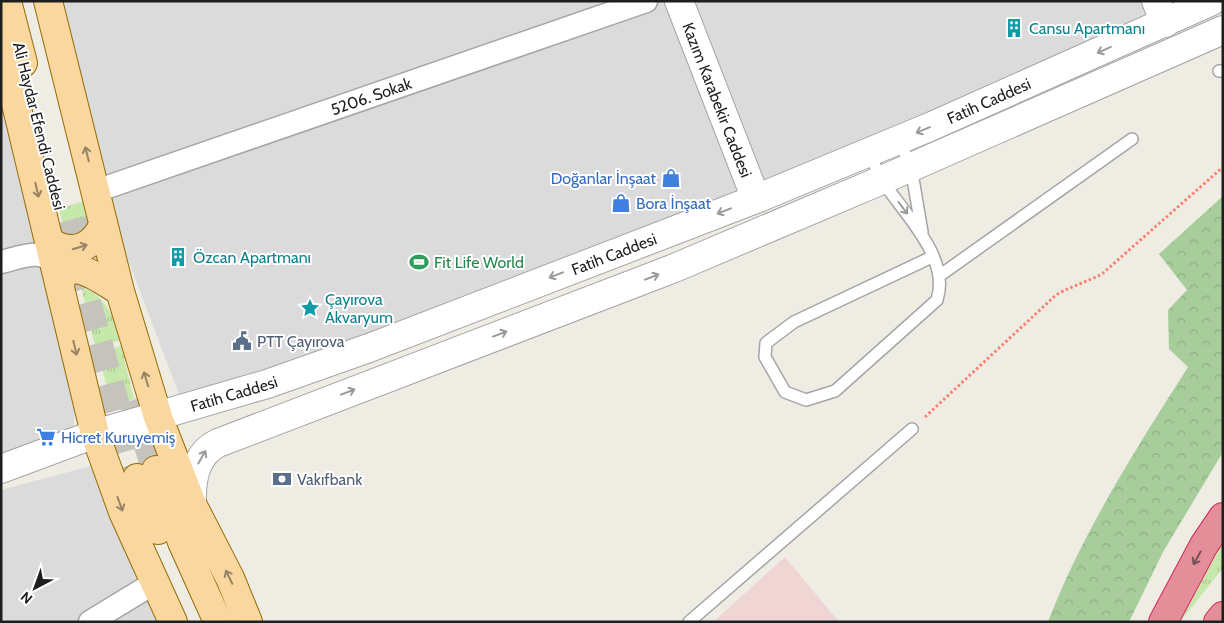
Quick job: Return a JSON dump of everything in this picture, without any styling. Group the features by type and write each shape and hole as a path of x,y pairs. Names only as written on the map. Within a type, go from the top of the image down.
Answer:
{"highway":[{"path":"1163,622 1204,545 1223,517"},
{"path":"1218,622 1223,616"}],"main road":[{"name":"Ali Haydar Efendi Caddesi","path":"7,1 65,247"},
{"name":"Ali Haydar Efendi Caddesi","path":"30,1 65,247"},
{"path":"48,1 96,192 65,247"},
{"path":"3,58 65,247 95,434 123,512 173,622"},
{"path":"65,247 120,291 158,417 192,504 230,578 248,622"},
{"path":"65,247 80,270 120,291"},
{"path":"199,622 146,474 182,542 218,622"}],"street":[{"name":"5206. Sokak","path":"96,192 646,1"},
{"name":"Kazım Karabekir Caddesi","path":"679,1 756,199"},
{"name":"Fatih Caddesi","path":"1,469 95,434 267,384 369,348 756,199 899,140 1161,12 1212,1"},
{"path":"192,504 192,488 196,468 206,449 218,443 672,269 882,180 1223,30"},
{"path":"1,262 65,247"},
{"path":"90,622 154,583"}],"lane":[{"path":"939,276 1132,138"},
{"path":"899,140 911,167 922,234"},
{"path":"868,152 882,180 922,234 932,257 939,276 940,292 937,300 835,391 806,400 785,392 765,357 766,343 794,322 932,257"},
{"path":"689,622 912,429"}],"path":[{"path":"912,429 1056,295 1069,287 1086,282 1102,274 1223,167"}],"shaded area":[{"path":"56,1 1183,1 747,197 182,402 109,210"},
{"path":"1,57 77,382 73,435 1,458"},
{"path":"91,466 167,622 1,622 1,490"},
{"path":"785,557 839,622 713,622"}],"green space":[{"path":"1223,196 1223,452 1163,552 1129,622 1048,622 1077,555 1094,523 1130,460 1188,367 1169,349 1168,310 1187,290 1159,254"},
{"path":"84,201 87,222 79,232 71,233 63,226 59,209"},
{"path":"81,287 97,296 108,308 115,324 119,341 95,346"},
{"path":"121,346 134,399 112,406 98,353"},
{"path":"1223,542 1223,568 1180,622"}],"tunnel":[{"path":"84,217 96,262"},
{"path":"63,222 137,478"},
{"path":"133,400 156,470"}],"place":[{"name":"Cansu Apartmanı","path":"1014,28"},
{"name":"Doğanlar İnşaat","path":"671,178"},
{"name":"Bora İnşaat","path":"621,203"},
{"name":"Özcan Apartmanı","path":"178,257"},
{"name":"Fit Life World","path":"419,262"},
{"name":"Çayırova Akvaryum","path":"310,308"},
{"name":"PTT Çayırova","path":"242,341"},
{"name":"Hicret Kuruyemiş","path":"46,437"},
{"name":"Vakıfbank","path":"282,479"}]}
